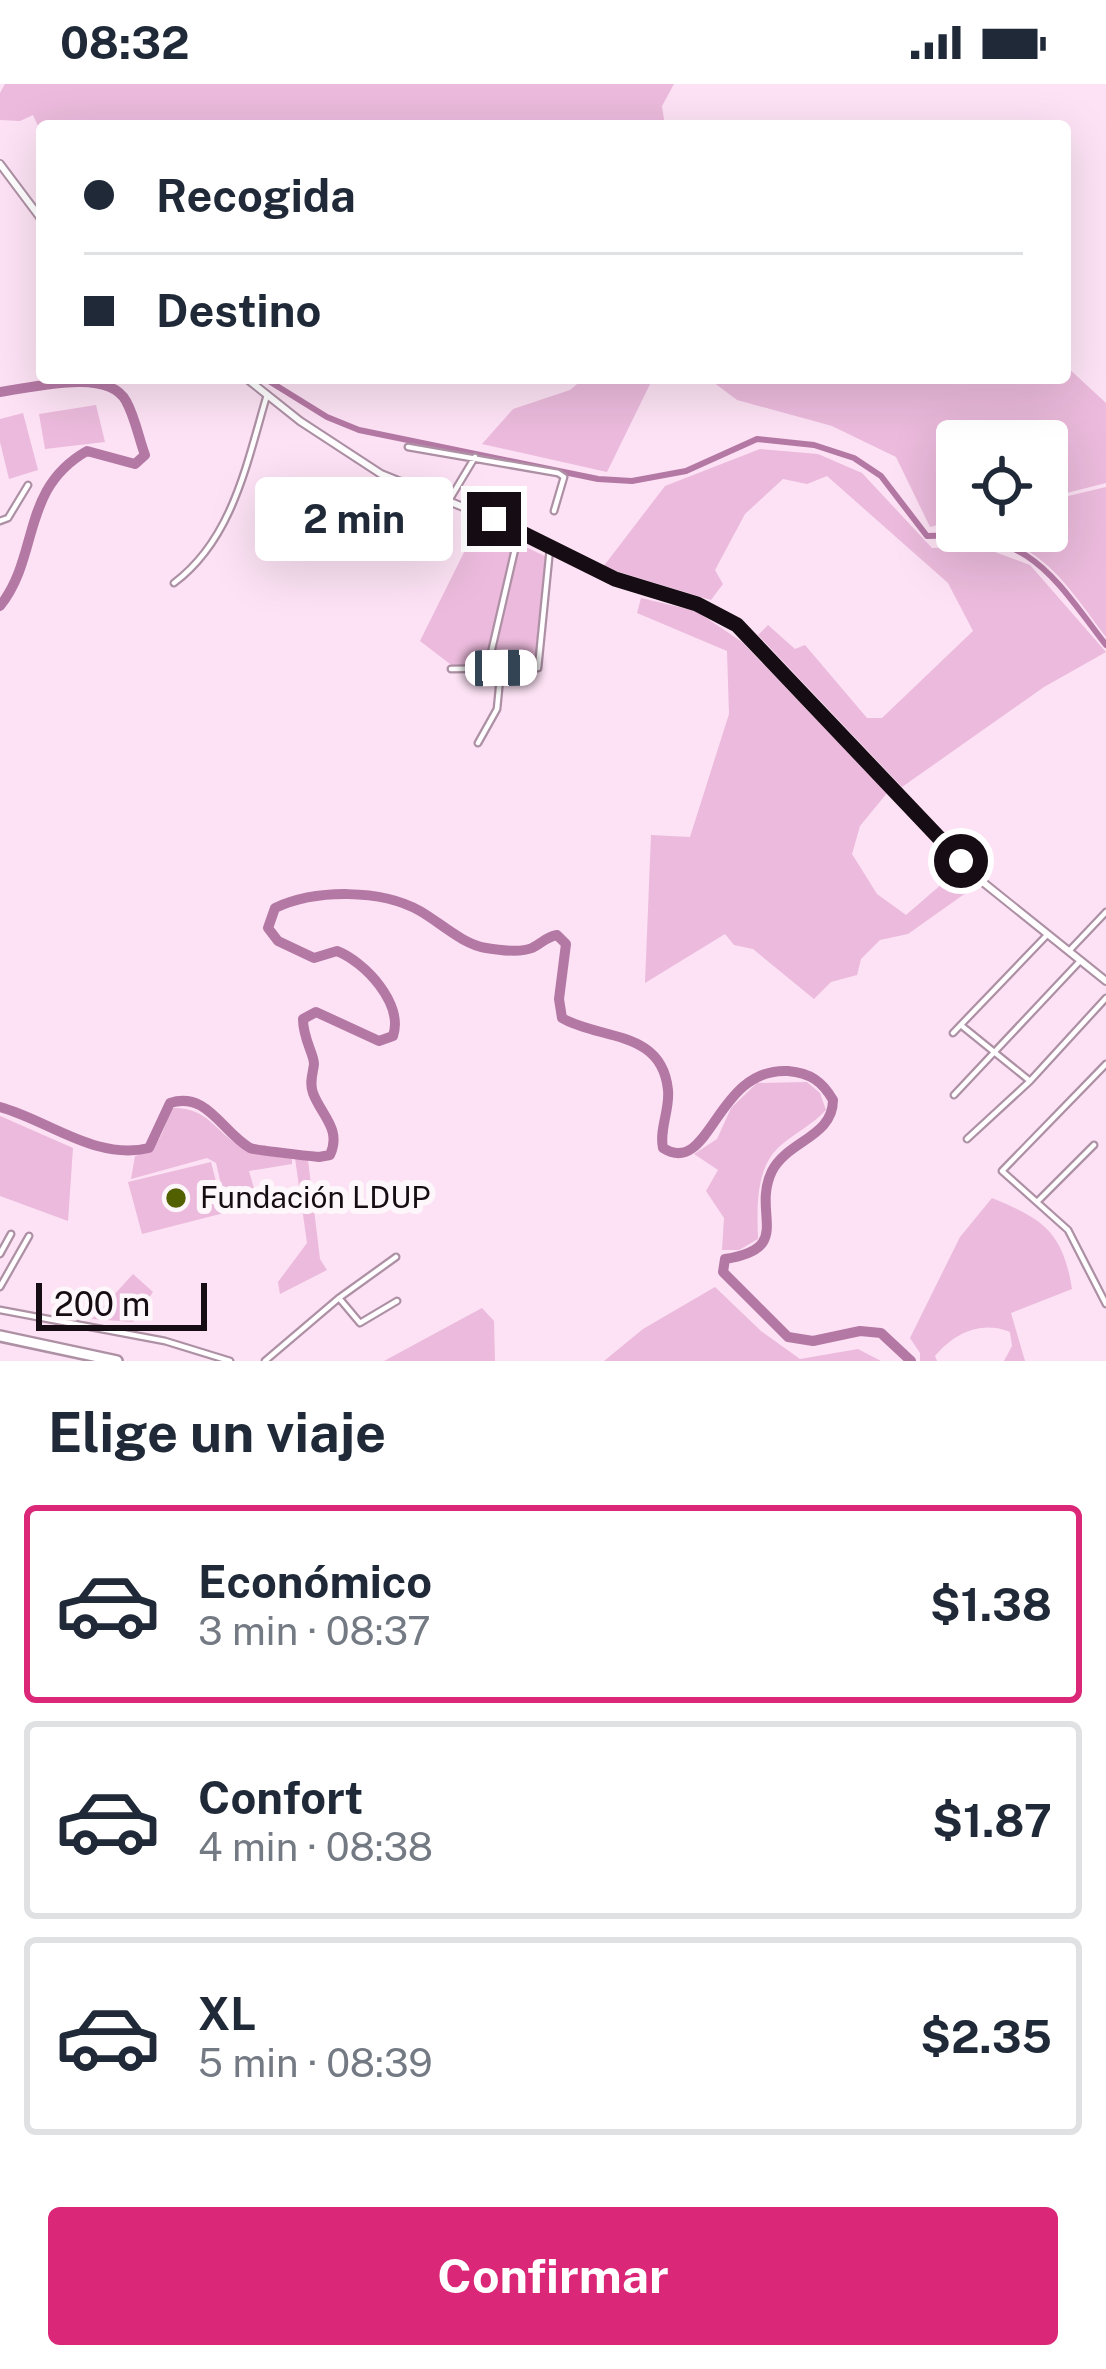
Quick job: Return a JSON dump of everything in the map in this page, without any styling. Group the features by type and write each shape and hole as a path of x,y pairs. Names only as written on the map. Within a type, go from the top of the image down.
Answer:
{"main road":[{"path":"0,1336 117,1361"}],"street":[{"path":"0,164 36,212"},
{"path":"253,384 353,458 615,579 697,604 737,625 973,874 1106,981"},
{"path":"175,583 208,553 221,529 243,478 267,395"},
{"path":"408,447 564,477 554,511"},
{"path":"448,502 476,457"},
{"path":"0,521 8,518 28,485"},
{"path":"488,667 519,532"},
{"path":"451,669 538,668 550,548"},
{"path":"478,742 497,709 501,668"},
{"path":"1068,953 1106,912"},
{"path":"952,1034 1047,935"},
{"path":"954,1095 1080,961"},
{"path":"967,1139 986,1126 1106,998"},
{"path":"962,1025 1030,1081"},
{"path":"1106,1064 1002,1171 1068,1230 1106,1304"},
{"path":"1036,1202 1094,1145"},
{"path":"0,1254 10,1234"},
{"path":"0,1287 29,1236"},
{"path":"265,1361 396,1257"},
{"path":"339,1298 361,1323 397,1301"},
{"path":"0,1310 166,1341 230,1361"}],"shaded area":[{"path":"5,84 674,84 662,106 664,120 36,122 33,115 20,121 0,120 0,93"},
{"path":"1071,371 1106,403 1106,483 1068,493 1068,420 936,420 936,525 930,527 896,457 832,426 737,400 716,384 1071,384"},
{"path":"577,384 650,384 607,472 482,444 513,409"},
{"path":"96,405 105,442 45,449 39,414"},
{"path":"23,413 38,470 9,479 0,419"},
{"path":"760,449 818,454 862,473 936,552 995,552 1030,565 1106,652 1044,687 902,787 758,635 768,625 795,649 805,645 867,718 882,718 973,631 948,583 827,476 807,484 783,479 745,514 715,570 723,584 711,600 603,567 665,486"},
{"path":"1106,487 1106,637 1064,582 1029,552 1068,552 1068,496"},
{"path":"478,524 553,560 541,669 454,667 420,641"},
{"path":"641,598 696,611 742,642 887,793 860,826 852,854 877,894 906,915 958,870 977,885 908,934 880,940 861,959 857,975 831,982 814,999 753,949 734,945 725,934 645,983 651,835 690,837 729,714 727,651 637,613"},
{"path":"807,1082 820,1093 826,1110 780,1146 766,1166 759,1190 758,1239 739,1250 722,1250 724,1218 706,1191 718,1170 694,1154 717,1139 731,1108 757,1083"},
{"path":"173,1108 204,1116 248,1150 292,1158 292,1164 249,1171 260,1209 228,1214 216,1163 207,1158 131,1179 135,1156 156,1144"},
{"path":"0,1116 73,1148 68,1221 0,1196"},
{"path":"295,1158 308,1160 320,1259 327,1270 280,1294 278,1282 307,1243"},
{"name":"Fundación LDUP","path":"211,1162 224,1213 142,1234 128,1182"},
{"path":"992,1198 1048,1230 1063,1254 1072,1289 1011,1313 1025,1361 1004,1361 1012,1346 1010,1332 989,1327 951,1341 935,1356 937,1361 920,1361 910,1338 960,1237"},
{"path":"133,1274 153,1292 133,1322 92,1319"},
{"path":"715,1287 761,1331 800,1359 858,1349 881,1361 604,1361 643,1329"},
{"path":"482,1308 494,1321 495,1361 384,1361"}],"waterway":[{"path":"0,392 54,384"},
{"path":"0,606 21,566 41,504 66,467 87,451 135,464 145,455 126,401 117,391 97,384"},
{"path":"274,384 327,417 359,430 598,479 632,481 686,471 757,439 814,445 854,458 881,476 927,536 990,540 1034,561 1069,596 1106,645"},
{"path":"0,1107 91,1144 129,1151 149,1148 170,1103 183,1101 204,1108 250,1148 330,1155 334,1137 312,1089 314,1060 303,1019 316,1012 379,1041 393,1036 393,1011 380,986 348,956 337,951 314,958 278,941 268,928 275,908 309,897 368,895 420,911 460,938 486,948 527,950 557,935 566,944 559,999 562,1018 642,1046 663,1070 668,1090 663,1148 679,1153 693,1148 744,1086 764,1074 796,1072 824,1088 833,1100 826,1122 772,1171 765,1238 746,1254 725,1259 723,1272 788,1337 813,1341 860,1331 881,1333 911,1361"}],"place":[{"name":"Fundación LDUP","path":"176,1198"}],"route":[{"path":"494,519 615,579 697,604 737,625 961,861"}]}
